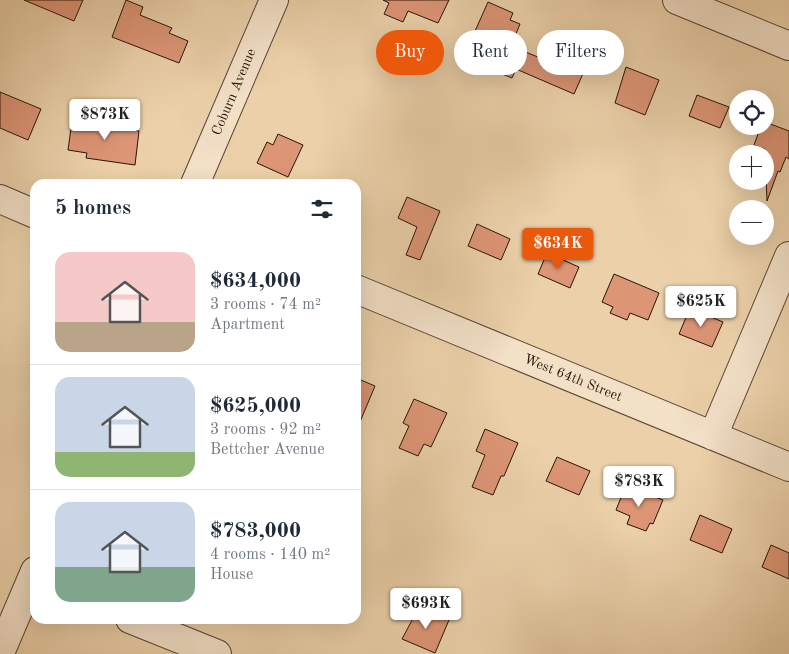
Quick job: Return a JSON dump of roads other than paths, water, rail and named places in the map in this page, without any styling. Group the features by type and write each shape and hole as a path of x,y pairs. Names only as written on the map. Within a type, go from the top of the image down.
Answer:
{"street":[{"name":"Coburn Avenue","path":"197,179 274,0"},
{"path":"677,0 789,46"},
{"path":"0,199 30,212"},
{"path":"713,436 789,256"},
{"name":"West 64th Street","path":"361,291 789,467"},
{"path":"0,653 30,586"},
{"path":"142,624 217,654"}]}
